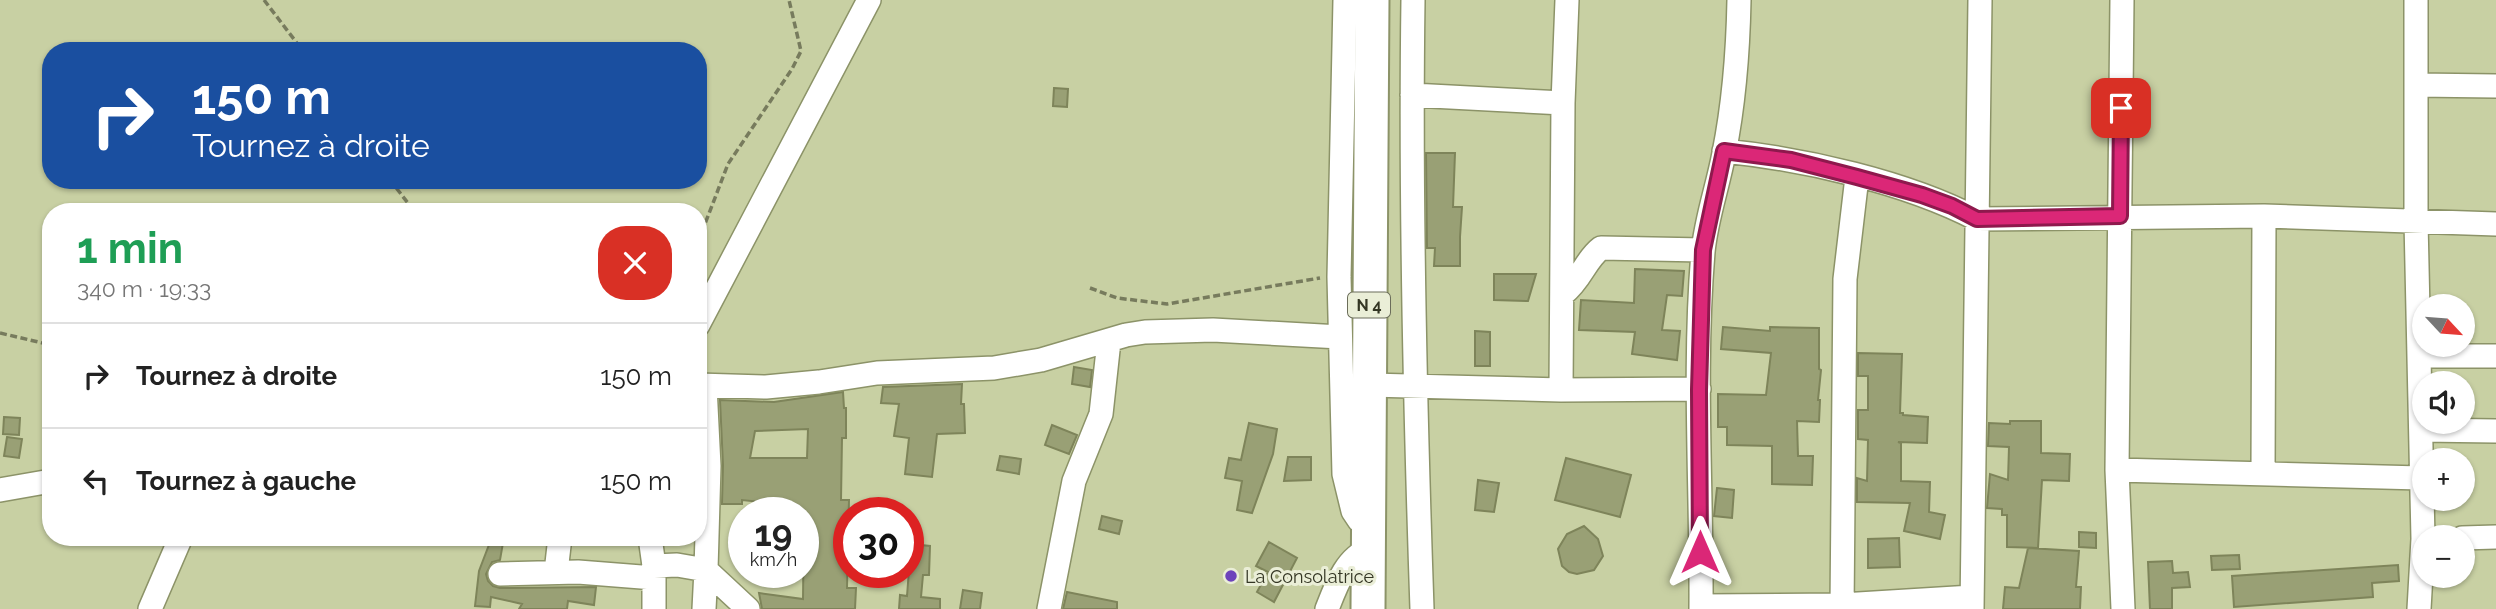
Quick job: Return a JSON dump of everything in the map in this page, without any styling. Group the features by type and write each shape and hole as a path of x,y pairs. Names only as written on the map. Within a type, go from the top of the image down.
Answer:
{"highway":[{"name":"N 4","path":"1368,609 1372,0"}],"street":[{"path":"707,308 869,0"},
{"path":"1327,609 1350,561 1361,552 1370,538 1353,511 1344,474 1339,277 1345,0"},
{"path":"1413,0 1415,388 1422,609"},
{"path":"1561,390 1563,103 1567,0"},
{"path":"1739,0 1738,52 1724,151 1703,250 1699,390 1701,608 1972,603 1980,0"},
{"path":"2122,0 2117,470 2123,609"},
{"path":"2416,0 2418,294"},
{"path":"2417,85 2496,86"},
{"path":"1412,96 1563,103"},
{"path":"1724,151 1791,160 1857,177 1922,195 1977,219 2264,216 2496,224"},
{"path":"1842,607 1844,279 1857,177"},
{"path":"2263,474 2264,216"},
{"path":"1563,294 1575,284 1592,254 1601,248 1703,250"},
{"path":"707,385 766,387 877,373 994,368 1041,360 1145,332 1213,330 1340,337"},
{"path":"1049,609 1074,481 1101,414 1109,341"},
{"path":"2475,356 2496,356"},
{"path":"1370,386 1699,390"},
{"path":"2475,431 2496,431"},
{"path":"707,443 707,535"},
{"path":"2117,470 2412,478"},
{"path":"0,490 42,483"},
{"path":"2475,538 2496,537"},
{"path":"150,609 177,546"},
{"path":"556,572 559,546"},
{"path":"651,546 654,609"},
{"path":"704,609 707,546"},
{"path":"500,574 654,572 677,565 706,570 748,609"},
{"path":"2419,609 2420,588"}],"path":[{"path":"264,0 296,42"},
{"path":"707,219 728,164 792,69 801,51 789,0"},
{"path":"397,189 408,203"},
{"path":"1090,288 1116,298 1167,304 1317,278 1339,277"},
{"path":"0,332 42,343"}],"building":[{"path":"1054,88 1068,89 1067,107 1053,106"},
{"path":"1426,153 1455,153 1453,207 1462,207 1460,266 1434,266 1435,248 1427,248"},
{"path":"1635,269 1684,271 1682,296 1667,295 1662,330 1680,331 1677,360 1632,354 1635,332 1579,330 1581,300 1634,303"},
{"path":"1494,274 1536,274 1528,301 1494,300"},
{"path":"1723,327 1770,331 1770,327 1819,328 1819,422 1797,421 1798,456 1813,456 1812,485 1772,484 1772,446 1727,445 1727,427 1718,427 1718,394 1766,395 1771,353 1721,349"},
{"path":"1475,331 1490,332 1490,366 1475,366"},
{"path":"1858,353 1902,354 1900,413 1928,417 1927,443 1898,442 1901,443 1901,481 1930,482 1929,512 1945,515 1940,539 1904,531 1910,503 1857,502 1857,478 1867,481 1868,440 1858,439 1858,410 1868,410 1868,376 1858,376"},
{"path":"1074,367 1092,370 1090,387 1072,384"},
{"path":"962,384 961,404 964,404 965,433 937,434 932,477 905,474 909,438 894,436 899,404 881,403 883,387"},
{"path":"843,392 846,438 842,438 841,497 833,497 833,588 856,588 855,609 762,609 759,593 803,599 803,588 819,588 819,497 728,497 728,504 722,504 720,400 774,402","holes":["808,429 807,458 750,458 755,431"]},
{"path":"4,417 20,418 19,435 3,434"},
{"path":"2010,421 2041,421 2041,453 2070,454 2069,481 2042,480 2038,548 2007,547 2007,515 2002,515 2002,509 1987,508 1990,474 2008,480 2009,447 1988,446 1989,423 2010,424"},
{"path":"1249,423 1277,429 1273,454 1252,513 1237,510 1242,481 1225,478 1229,458 1241,460"},
{"path":"1052,425 1077,435 1069,454 1045,445"},
{"path":"7,437 22,439 19,458 4,456"},
{"path":"1000,456 1021,459 1019,474 997,470"},
{"path":"1288,457 1311,457 1311,480 1284,481"},
{"path":"1566,458 1631,475 1620,517 1555,500"},
{"path":"1478,480 1499,483 1494,512 1475,510"},
{"path":"1717,488 1734,490 1732,518 1714,516"},
{"path":"1102,516 1122,521 1119,534 1099,529"},
{"path":"1584,526 1598,539 1603,556 1594,570 1577,574 1562,566 1558,549 1567,534"},
{"path":"2079,532 2096,533 2096,548 2079,547"},
{"path":"1899,538 1900,567 1868,568 1868,539"},
{"path":"1269,542 1297,558 1274,602 1257,592 1268,572 1256,566"},
{"path":"924,545 930,546 929,575 924,575"},
{"path":"489,546 502,546 500,560 492,562 486,574 493,586 596,587 594,605 568,601 567,609 519,609 522,604 491,597 490,607 475,606 479,571"},
{"path":"2028,548 2079,551 2076,587 2081,587 2080,609 2003,609 2005,587 2019,588"},
{"path":"2239,555 2240,569 2212,570 2211,556"},
{"path":"2172,561 2173,573 2188,572 2190,587 2172,588 2172,609 2150,609 2148,562"},
{"path":"2398,565 2399,581 2372,583 2373,597 2234,607 2232,576"},
{"path":"908,588 922,588 921,597 940,599 940,609 899,609 900,595 907,596"},
{"path":"963,590 982,593 980,609 960,609"},
{"path":"1067,592 1117,602 1117,609 1063,609"}],"place":[{"name":"La Consolatrice","path":"1231,576"}],"route":[{"path":"1700,552 1699,390 1703,250 1724,151 1791,160 1857,177 1922,195 1977,219 2120,216 2121,108"}]}
